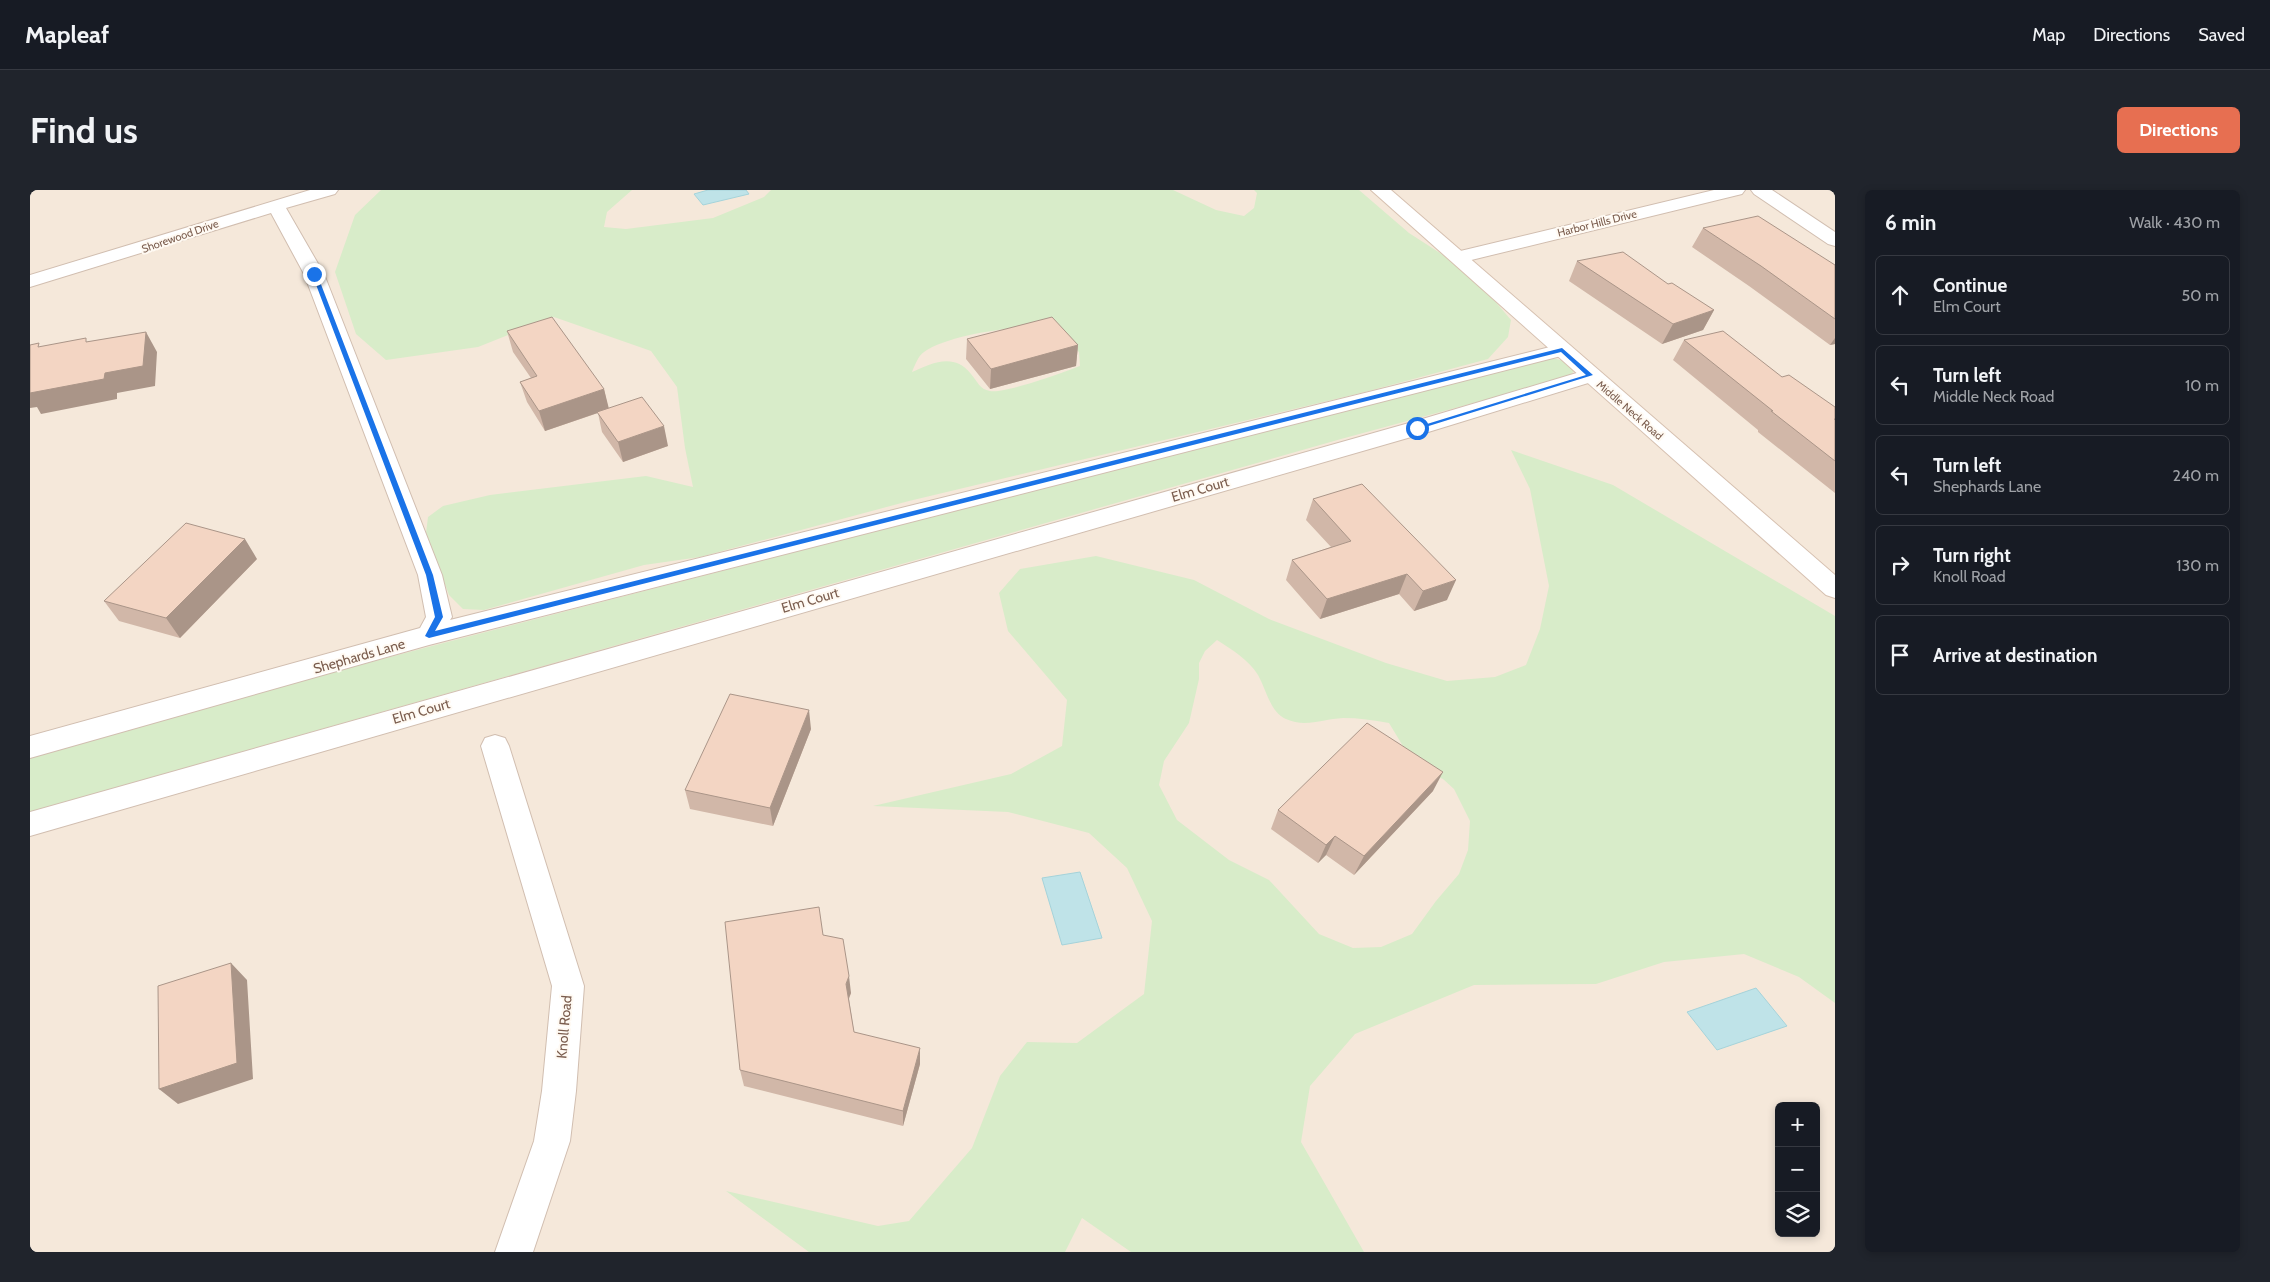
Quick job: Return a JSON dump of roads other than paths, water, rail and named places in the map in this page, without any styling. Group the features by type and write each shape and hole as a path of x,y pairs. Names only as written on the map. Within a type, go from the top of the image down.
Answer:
{"street":[{"name":"Shorewood Drive","path":"30,281 127,254 225,220 330,190"},
{"name":"Middle Neck Road","path":"1380,190 1459,257 1590,375 1835,589"},
{"name":"Harbor Hills Drive","path":"1459,257 1736,190"},
{"path":"1760,190 1835,240"},
{"path":"276,206 314,274 430,575 439,617 429,636"},
{"name":"Shephards Lane","path":"30,747 429,636 1562,350"},
{"name":"Elm Court","path":"30,824 1417,428 1590,375"},
{"name":"Knoll Road","path":"495,746 568,986 559,1091 552,1142 514,1252"}],"water":[{"path":"708,190 746,190 749,194 703,205 694,194"},
{"path":"1080,872 1102,938 1062,945 1042,878"},
{"path":"1756,988 1787,1026 1717,1050 1687,1012"}]}
